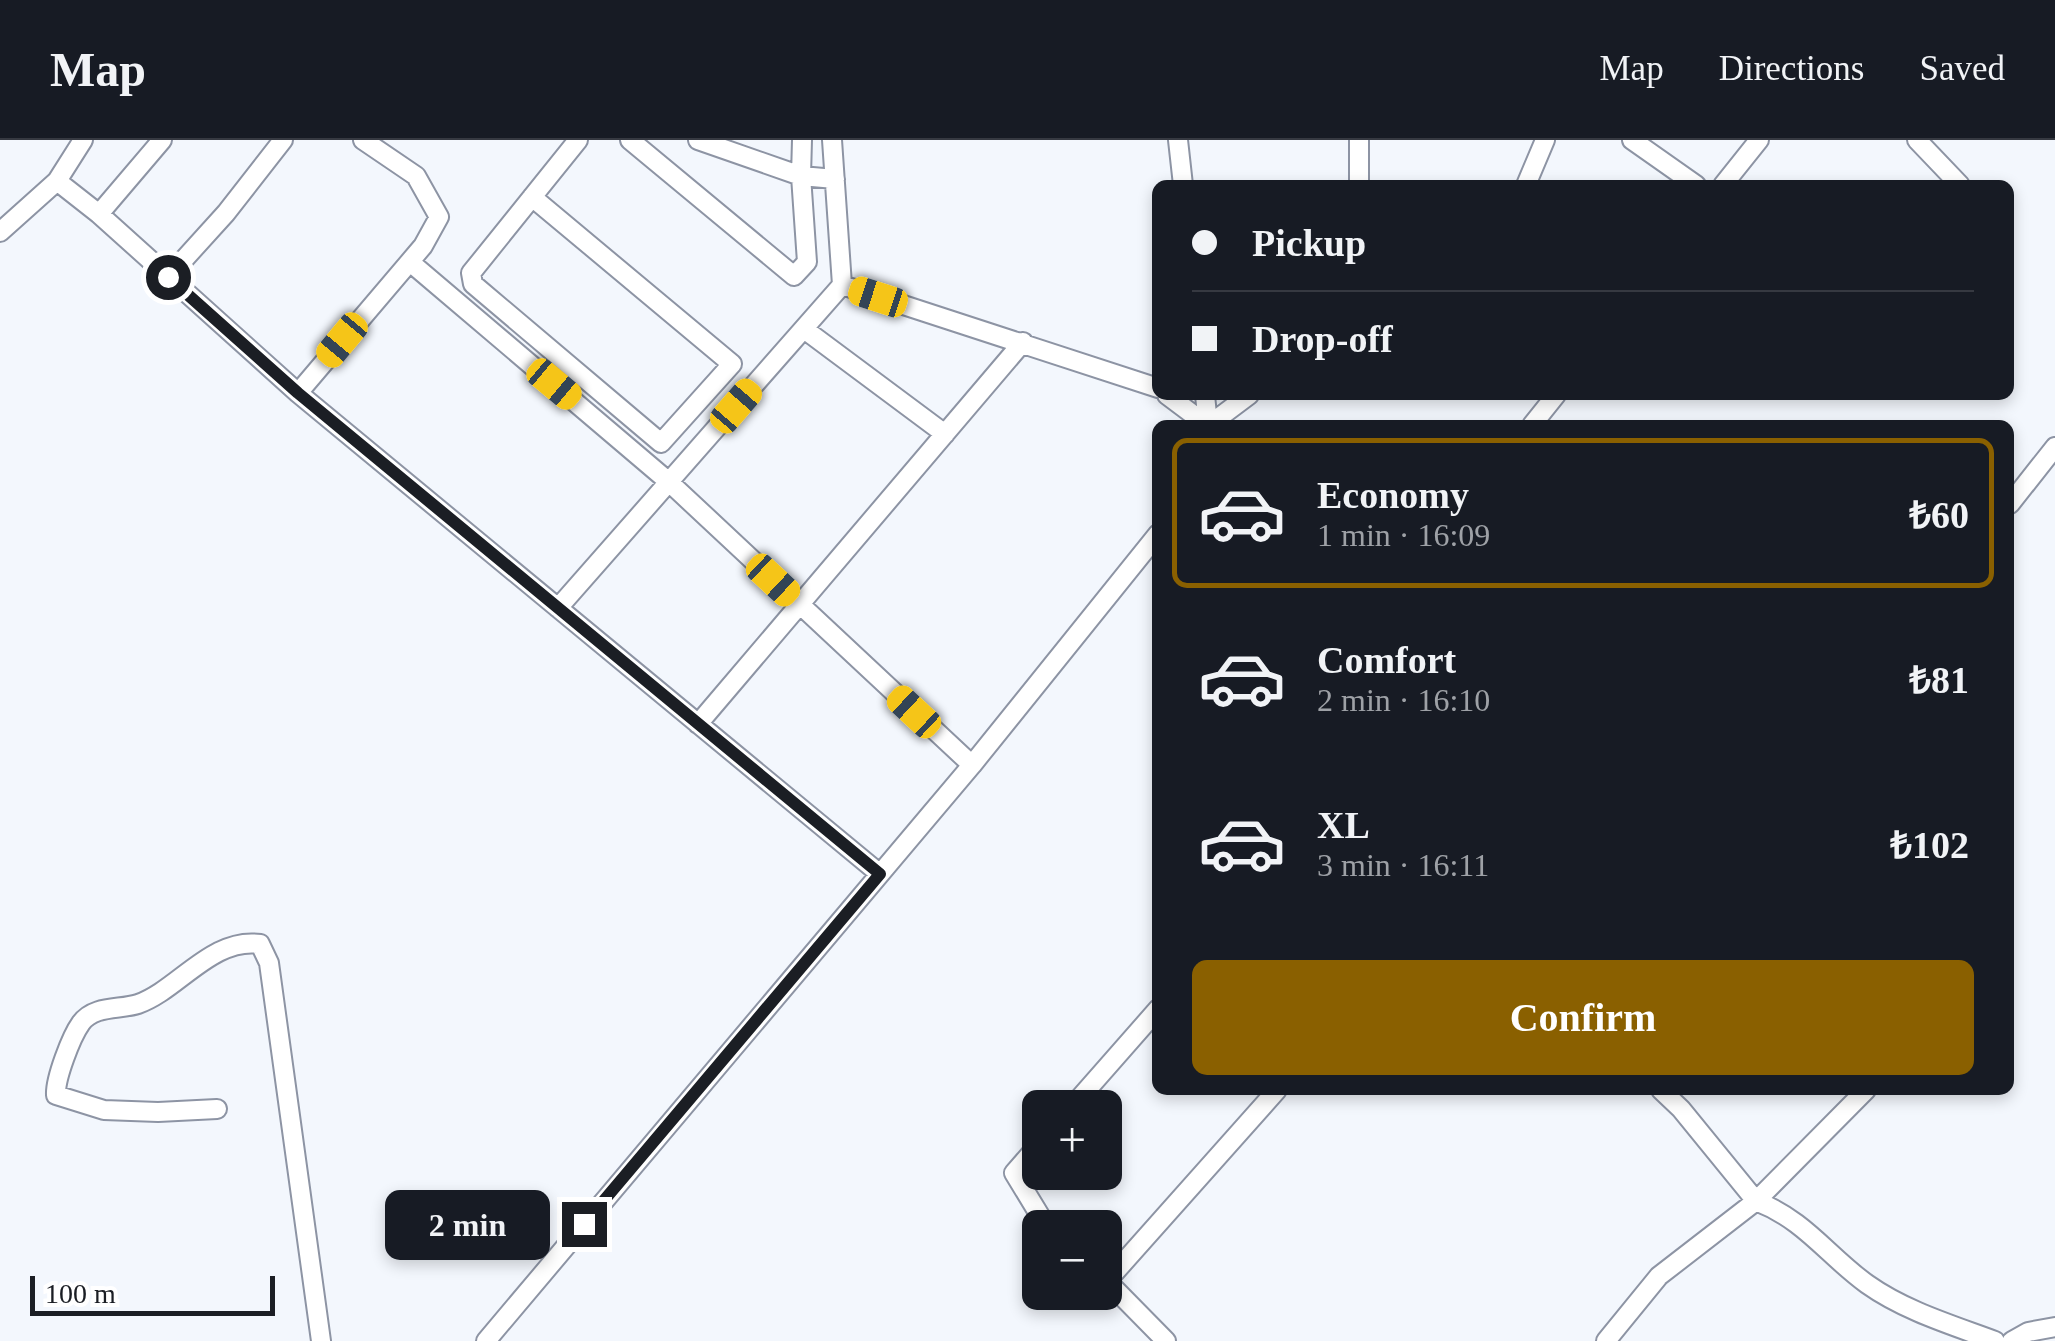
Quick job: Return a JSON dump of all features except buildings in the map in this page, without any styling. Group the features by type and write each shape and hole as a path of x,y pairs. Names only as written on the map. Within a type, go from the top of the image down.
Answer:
{"street":[{"path":"0,232 57,181 83,140"},
{"path":"99,214 162,140"},
{"path":"168,277 226,213 282,140"},
{"path":"298,393 410,262 439,217 416,176 363,140"},
{"path":"532,197 732,364 660,443 472,284 472,274 532,197 578,140"},
{"path":"630,140 794,276 807,262 802,140"},
{"path":"698,140 801,176 835,179"},
{"path":"558,608 842,285 832,140"},
{"path":"1178,140 1182,180"},
{"path":"1359,140 1360,180"},
{"path":"1528,180 1545,140"},
{"path":"1632,140 1689,180"},
{"path":"1727,180 1759,140"},
{"path":"1917,140 1955,180"},
{"path":"57,181 298,393 880,874"},
{"path":"410,262 668,482 972,765"},
{"path":"842,285 1152,386"},
{"path":"804,329 944,434"},
{"path":"698,724 1023,342"},
{"path":"1174,400 1201,420"},
{"path":"1215,420 1242,400"},
{"path":"1536,420 1552,400"},
{"path":"2014,499 2055,448"},
{"path":"486,1341 972,765 1152,541"},
{"path":"1138,557 1152,554"},
{"path":"218,1108 104,1110 56,1095 55,1084 82,1020 104,1009 140,1004 240,941 260,944 269,962 321,1341"},
{"path":"1087,1090 1152,1016"},
{"path":"1122,1262 1272,1095"},
{"path":"1667,1095 1756,1202 1784,1212 1868,1284 1905,1305 1995,1341"},
{"path":"1606,1341 1659,1276 1756,1202 1861,1095"},
{"path":"1022,1164 1014,1173 1022,1186"},
{"path":"1122,1296 1166,1341"},
{"path":"2012,1341 2028,1332 2055,1327"}],"route":[{"path":"168,277 298,393 880,874 584,1224"}]}
